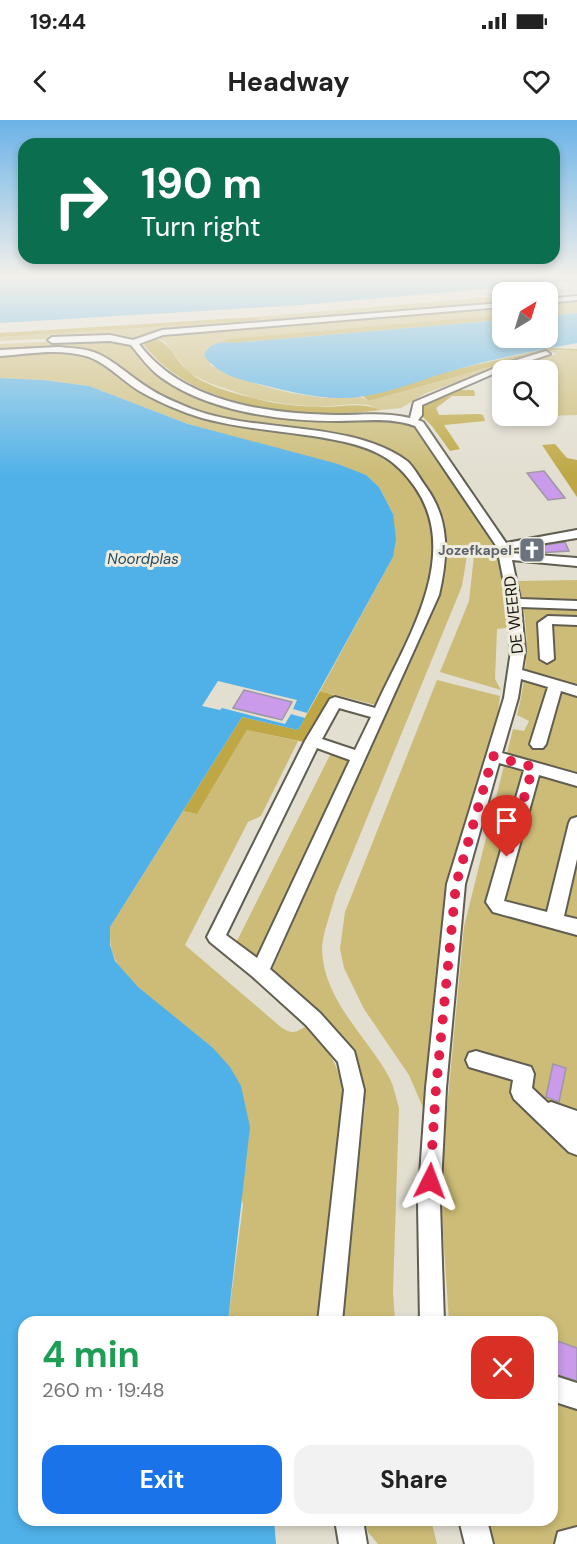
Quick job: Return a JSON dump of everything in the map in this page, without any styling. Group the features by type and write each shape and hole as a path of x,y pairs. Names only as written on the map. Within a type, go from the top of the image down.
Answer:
{"street":[{"path":"134,343 148,362 176,382 202,395 239,406 281,414 327,418 400,418 413,421 417,415 417,404 510,365 546,354"},
{"path":"0,353 58,350 87,353 97,357 146,391 189,411 264,428 346,439 381,450 405,465 431,502 440,538 440,563 434,595 260,971"},
{"name":"DE WEERD","path":"413,421 424,429 504,552 514,603 518,651 516,673 456,884 436,1088 429,1204 432,1316"},
{"path":"504,552 577,534"},
{"path":"504,552 577,562"},
{"path":"514,603 577,605"},
{"path":"547,659 545,622 548,620 577,621"},
{"path":"516,673 577,691"},
{"path":"538,744 556,685"},
{"path":"331,1316 354,1090 347,1058 313,1019 260,971 216,937 335,702 380,714"},
{"path":"314,741 359,757"},
{"path":"493,756 577,780"},
{"path":"533,767 495,902 499,907 577,927"},
{"path":"554,921 577,823"},
{"path":"476,1060 524,1074 521,1092 577,1144"},
{"path":"546,1117 551,1112 577,1121"},
{"path":"558,1390 577,1396"},
{"path":"350,1526 353,1544"},
{"path":"474,1526 479,1544"}],"shaded area":[{"path":"125,343 150,369 181,389 252,413 328,422 397,420 418,427 495,545 476,545 468,549 462,586 335,896 322,944 330,985 338,1002 389,1077 399,1108 393,1292 395,1316 343,1316 353,1201 365,1106 357,1061 341,1036 272,970 442,585 444,546 437,507 419,474 405,460 379,447 215,416 167,399 101,356 87,350 0,351 0,344"},
{"path":"164,343 189,372 211,385 228,391 285,404 317,407 357,405 381,410 319,413 253,406 221,397 192,384 165,367 144,345"},
{"path":"166,343 221,343 216,344 210,365 238,377 298,394 328,398 355,397 369,401 492,367 492,370 426,393 401,408 381,410 368,405 355,404 318,407 286,404 256,399 209,383 189,373"},
{"path":"550,348 577,349 577,351 554,350 522,360 497,360"},
{"path":"552,351 577,351 577,415 558,416 558,360 538,360 557,354"},
{"path":"76,352 95,358 141,391 218,421 341,440 384,454 407,472 426,505 433,530 435,561 428,591 376,705 320,691 393,557 393,514 379,487 366,475 188,424 89,386 43,380 0,378 0,354"},
{"path":"492,361 492,367 369,401 363,396"},
{"path":"451,390 474,390 475,396 452,396 436,408 439,415 479,414 483,415 485,421 444,425 460,449 450,451 423,417 422,408 428,401"},
{"path":"555,444 567,458 577,460 577,497 542,445"},
{"path":"476,551 497,551 509,624 506,628 497,629 495,679 501,690 440,672 469,601 474,556"},
{"path":"577,580 577,1544 494,1544 490,1526 558,1526 558,1316 449,1316 442,1216 444,1141 464,927 513,729 524,731 529,721 517,715 524,681 527,648 525,615 518,581"},
{"path":"437,680 500,696 498,712 444,895 424,1110 409,1075 364,1009 344,968 340,949 345,912"},
{"path":"320,691 334,695 309,743 247,730 197,814 183,811 242,717 298,730"},
{"path":"247,730 298,741 261,816 248,822 185,945 282,1028 294,1032 306,1026 324,1046 339,1074 343,1112 321,1316 229,1316 243,1205 212,1047 144,993 121,969 112,951 110,927 183,811 197,814"},
{"path":"327,742 356,750 257,958 236,943 332,751"},
{"path":"366,1526 432,1526 437,1544 378,1544"}],"water":[{"path":"218,343 492,343 492,348 551,348 492,360 372,395 334,398 291,392 228,375 214,367 204,355 209,348"},
{"path":"558,343 575,343 558,347"},
{"name":"Noordplas","path":"0,378 43,380 89,386 188,424 338,464 366,475 379,487 393,514 396,539 393,557 307,713 293,709 297,700 218,681 202,706 220,710 222,708 285,724 291,714 305,718 298,730 242,717 110,927 110,945 115,961 138,987 212,1047 230,1067 241,1086 250,1127 229,1316 18,1316 18,1526 274,1526 276,1544 0,1544"}],"building":[{"path":"544,471 565,498 548,500 527,473"},
{"path":"565,542 569,551 537,553 527,551 527,548"},
{"path":"244,690 292,702 282,720 233,708"},
{"path":"553,1064 566,1068 559,1102 546,1097"},
{"path":"558,1341 577,1348 577,1381 558,1375"}],"place":[{"name":"Jozefkapel","path":"532,550"}],"route":[{"path":"430,1181 436,1088 456,884 493,756 533,767 507,857"}]}
